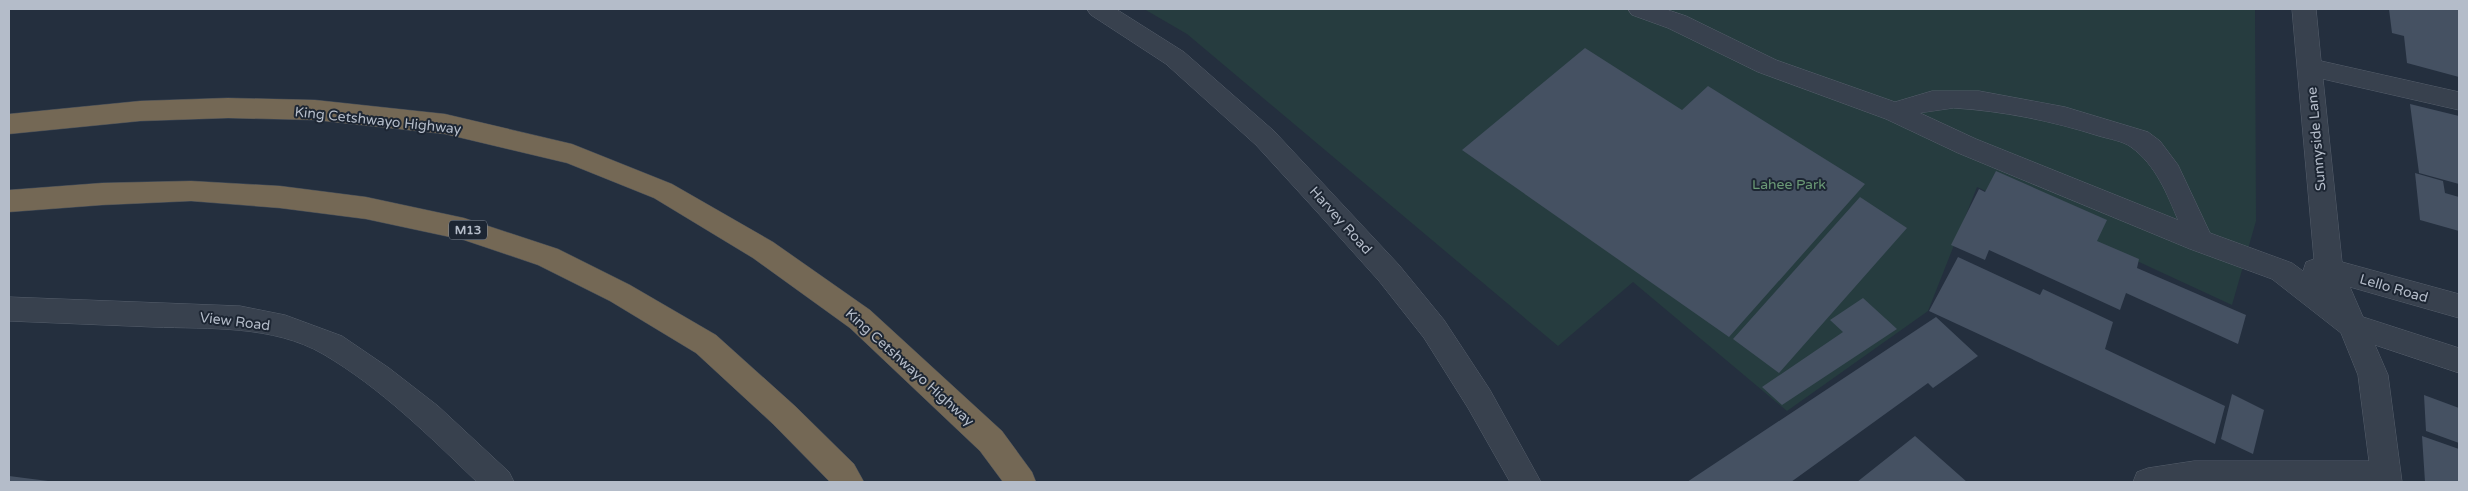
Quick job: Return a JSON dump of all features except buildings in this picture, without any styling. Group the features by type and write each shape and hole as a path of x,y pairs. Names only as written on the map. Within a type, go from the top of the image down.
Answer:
{"highway":[{"name":"King Cetshwayo Highway","path":"9,124 140,112 228,108 315,110 445,124 572,154 663,191 763,250 860,319 991,441 1021,482"},
{"name":"M13","path":"9,201 102,194 191,192 280,198 366,208 464,229 548,257 620,293 706,344 784,415 843,474 848,482"}],"street":[{"name":"Harvey Road","path":"1099,9 1175,58 1264,138 1328,205 1389,273 1434,329 1479,399 1526,482"},
{"path":"1640,9 1677,22 1768,66 1895,112 1966,146 2200,241 2282,271 2353,326 2459,360"},
{"name":"Sunnyside Lane","path":"2304,9 2329,270 2373,375 2386,479"},
{"path":"2309,67 2459,101"},
{"path":"1895,112 1931,100 1977,100 2038,110 2139,139 2153,149 2170,173 2200,241"},
{"name":"Lello Road","path":"2282,271 2329,270 2459,306"},
{"name":"View Road","path":"9,309 240,318 285,327 332,346 379,377 427,415 498,482"},
{"path":"2148,482 2194,475 2386,479"}],"green space":[{"name":"Lahee Park","path":"1144,9 2255,9 2256,221 2232,305 1977,187 1928,311 1787,411 1633,282 1558,346 1187,34"}]}
